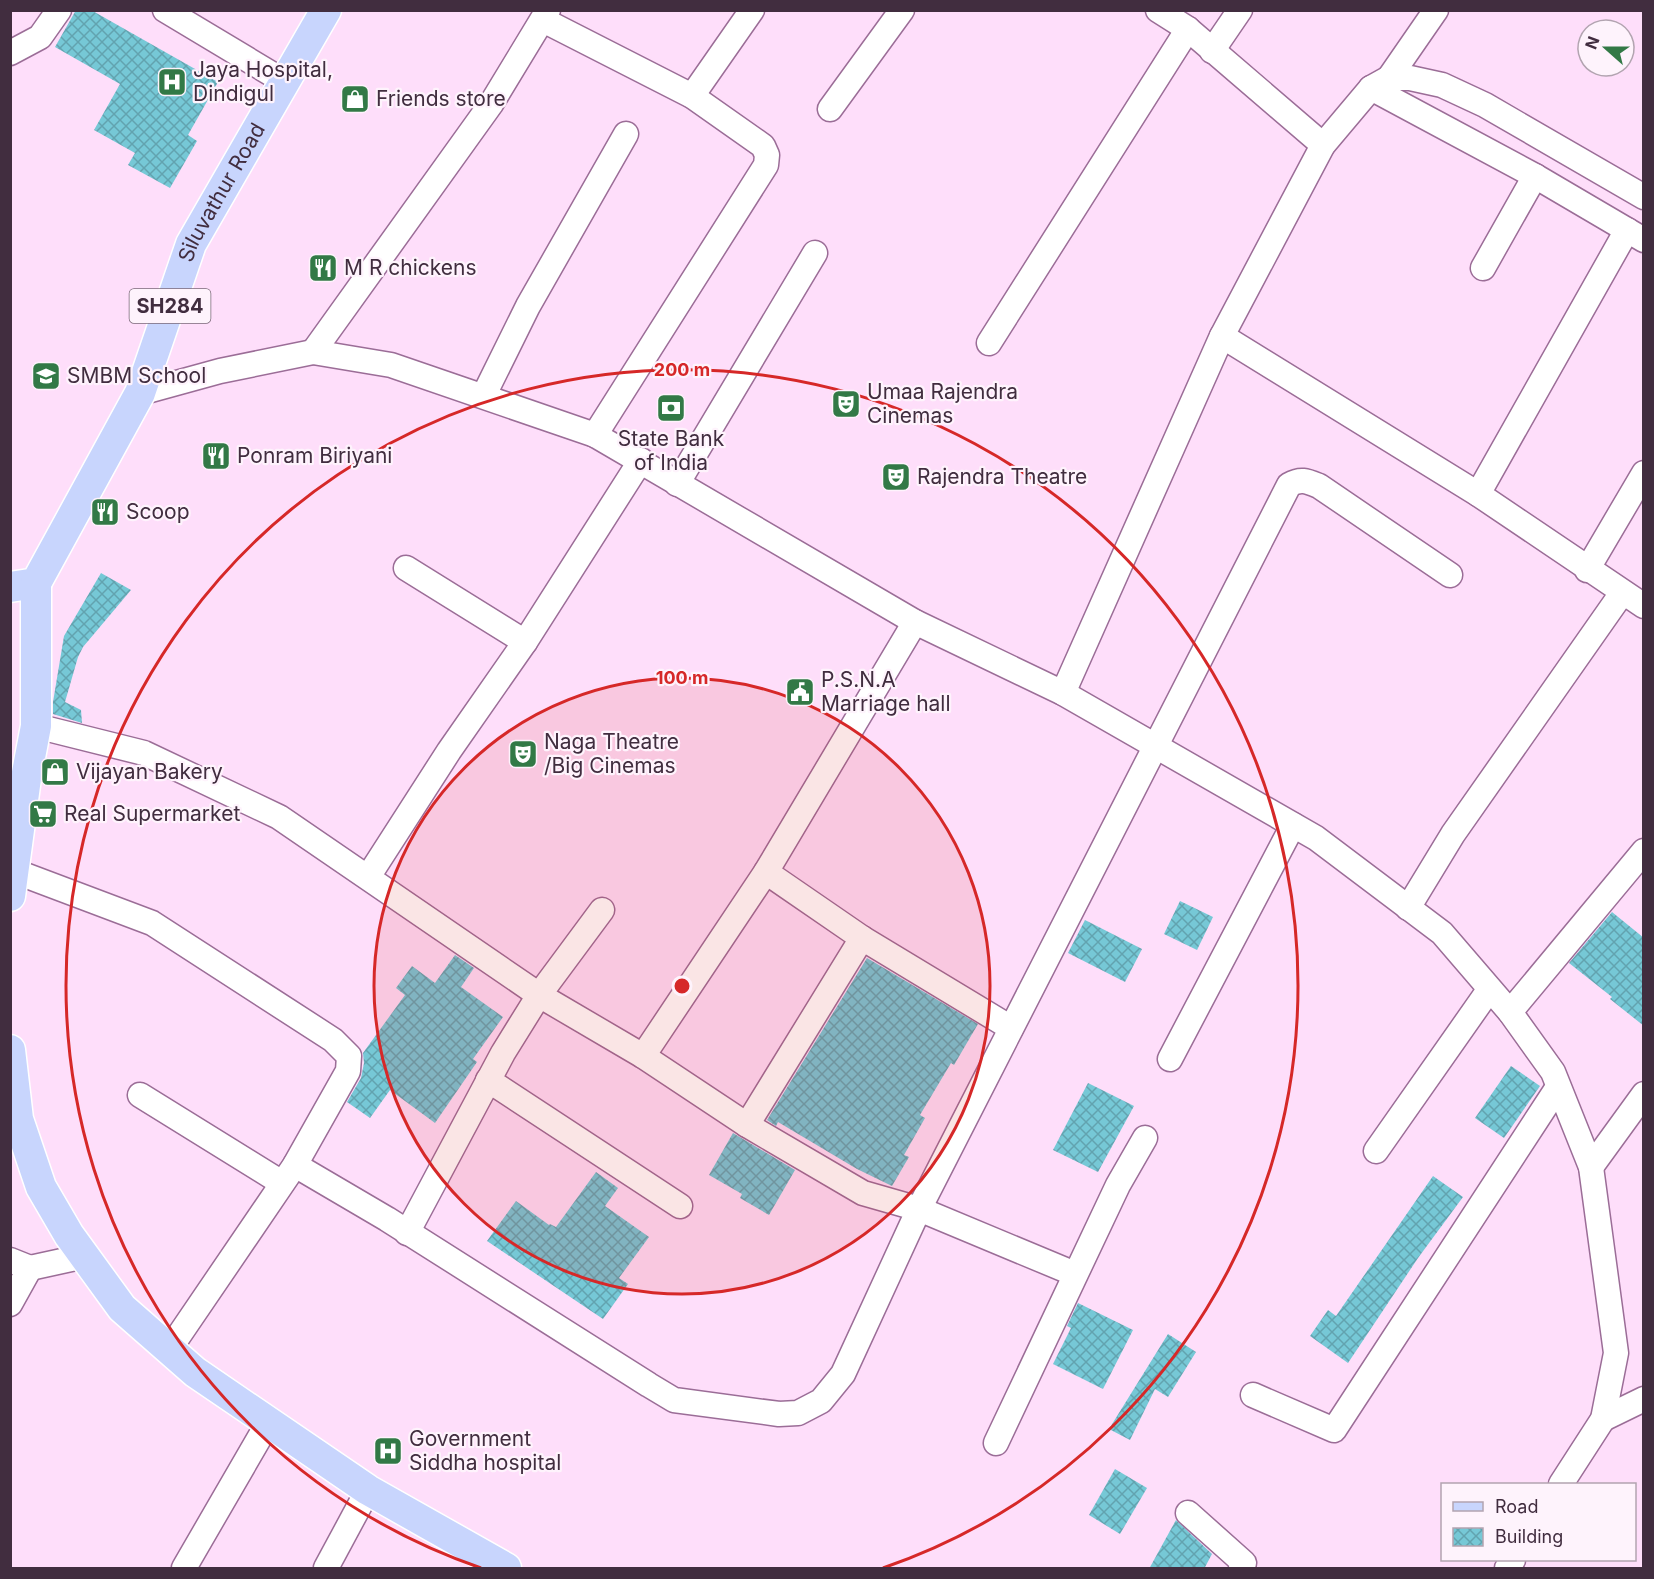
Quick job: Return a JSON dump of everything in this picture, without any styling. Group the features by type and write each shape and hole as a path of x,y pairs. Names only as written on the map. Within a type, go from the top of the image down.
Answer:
{"main road":[{"name":"Siluvathur Road","path":"23,585 140,393 191,244 326,10"},
{"path":"12,883 26,778 36,726 23,585"},
{"path":"10,1050 18,1119 42,1187 69,1235 122,1308 195,1372 368,1490 506,1569"}],"street":[{"path":"10,53 40,37 59,10"},
{"path":"165,10 285,82"},
{"path":"692,96 752,10"},
{"path":"830,109 902,10"},
{"path":"1212,51 1240,10"},
{"path":"1063,693 1222,336 1323,145 1380,83 1436,10"},
{"path":"1164,12 1188,29 1323,145"},
{"path":"313,352 491,104 546,15 692,96 763,146 767,155 766,165 595,435"},
{"path":"989,344 1188,29"},
{"path":"1380,83 1410,78 1442,85 1485,105 1644,197"},
{"path":"1380,83 1635,235 1478,494"},
{"path":"484,395 528,306 626,135"},
{"path":"1483,268 1535,176"},
{"path":"676,484 815,253"},
{"path":"1222,336 1478,494 1587,570 1644,606"},
{"path":"140,393 220,371 313,352 392,365 595,435 915,622 1063,693 1316,838 1442,933 1510,1012 1553,1072 1591,1167 1616,1353 1603,1419 1562,1483"},
{"path":"368,877 449,751 525,642 641,460"},
{"path":"1587,570 1644,473"},
{"path":"140,1095 407,1233 674,1400 779,1414 798,1413 821,1401 843,1374 918,1209 1290,485 1297,480 1319,486 1450,575"},
{"path":"406,568 525,642"},
{"path":"1408,908 1453,834 1622,593"},
{"path":"643,1056 766,872 915,622"},
{"path":"36,726 144,753 279,817 539,995 643,1056 747,1125 863,1193 918,1209 1075,1274"},
{"path":"1170,1059 1293,825"},
{"path":"1510,1012 1644,851"},
{"path":"766,872 862,938 1011,1028"},
{"path":"12,883 152,923 333,1040 349,1056 348,1071 289,1174 169,1350"},
{"path":"407,1233 488,1080 539,995 602,910"},
{"path":"747,1125 862,938"},
{"path":"1376,1151 1490,990"},
{"path":"488,1080 680,1206"},
{"path":"1253,1395 1334,1430 1558,1087"},
{"path":"1591,1167 1644,1094"},
{"path":"996,1443 1118,1185 1145,1138"},
{"path":"10,1304 20,1264 85,1256"},
{"path":"1603,1419 1644,1399"},
{"path":"184,1569 268,1422"},
{"path":"326,1569 368,1490"},
{"path":"1188,1513 1244,1563 1241,1569"}],"building":[{"path":"76,10 91,10 218,82 188,135 197,141 170,188 128,165 135,153 94,130 120,84 55,47"},
{"path":"101,573 131,590 83,647 78,657 65,702 81,710 82,723 53,714 53,702 64,636"},
{"path":"1180,901 1213,917 1197,950 1164,934"},
{"path":"1612,912 1644,938 1644,1026 1569,963"},
{"path":"1085,920 1142,949 1125,982 1068,953"},
{"path":"455,955 474,968 461,987 503,1017 473,1059 477,1062 435,1123 390,1090 370,1118 347,1102 361,1078 363,1053 405,995 396,988 412,966 435,983"},
{"path":"867,958 978,1024 954,1065 951,1063 920,1115 925,1118 904,1155 909,1157 892,1186 857,1169 778,1122 776,1126 767,1120"},
{"path":"1511,1066 1540,1086 1504,1138 1475,1118"},
{"path":"1088,1083 1134,1106 1098,1172 1053,1150"},
{"path":"733,1133 795,1170 769,1215 740,1198 742,1194 709,1175"},
{"path":"596,1172 618,1188 605,1206 649,1237 619,1278 628,1284 603,1319 487,1241 516,1201 549,1225 556,1227"},
{"path":"1433,1176 1463,1197 1418,1258 1348,1363 1310,1336 1328,1310 1336,1316"},
{"path":"1078,1303 1133,1330 1103,1389 1053,1364 1071,1328 1067,1326"},
{"path":"1168,1334 1196,1352 1168,1397 1155,1389 1130,1440 1109,1429"},
{"path":"1115,1469 1147,1488 1120,1534 1089,1515"},
{"path":"1176,1520 1212,1554 1204,1569 1149,1569"}],"place":[{"name":"Jaya Hospital, Dindigul","path":"172,82"},
{"name":"Friends store","path":"355,99"},
{"name":"M R chickens","path":"323,268"},
{"name":"SMBM School","path":"46,376"},
{"name":"Umaa Rajendra Cinemas","path":"846,404"},
{"name":"State Bank of India","path":"671,408"},
{"name":"Ponram Biriyani","path":"216,456"},
{"name":"Rajendra Theatre","path":"896,477"},
{"name":"Scoop","path":"105,512"},
{"name":"P.S.N.A Marriage hall","path":"800,692"},
{"name":"Naga Theatre /Big Cinemas","path":"523,754"},
{"name":"Vijayan Bakery","path":"55,772"},
{"name":"Real Supermarket","path":"43,814"},
{"name":"Government Siddha hospital","path":"388,1451"}]}
